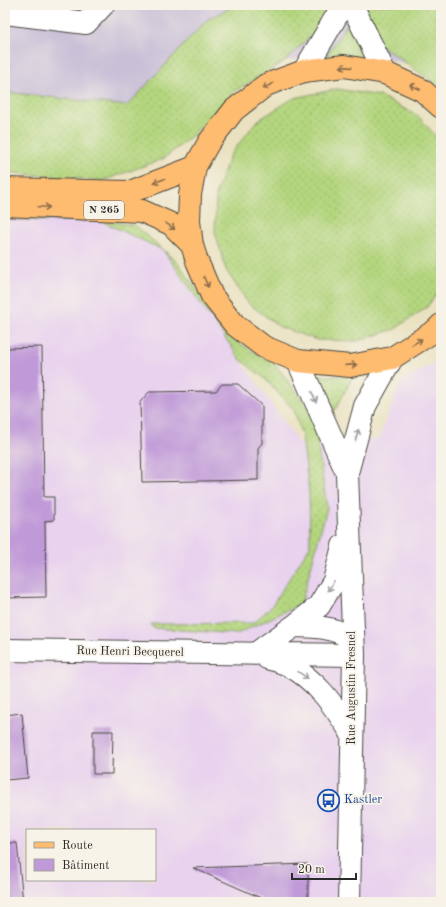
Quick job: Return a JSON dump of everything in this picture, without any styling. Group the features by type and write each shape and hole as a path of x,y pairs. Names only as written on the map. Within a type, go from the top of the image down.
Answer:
{"main road":[{"path":"441,107 422,90 385,73 344,66 304,71 266,85 234,110 209,142 195,167 190,195 189,221 192,245 197,262 212,296 235,324 264,347 298,361 350,366 392,358 436,330 441,325"},
{"name":"N 265","path":"5,189 130,192 195,167"},
{"name":"N 265","path":"5,205 142,211 170,224 192,245"}],"street":[{"path":"5,13 86,23 103,5"},
{"path":"304,71 343,5"},
{"path":"352,5 385,73"},
{"path":"347,473 365,406 392,358"},
{"path":"298,361 347,473"},
{"name":"Rue Augustin Fresnel","path":"347,473 353,647 349,902"},
{"path":"255,654 319,606 334,581 349,522"},
{"path":"294,626 324,627 341,633 353,647"},
{"name":"Rue Henri Becquerel","path":"5,650 255,654 353,647"},
{"name":"Rue Henri Becquerel","path":"255,654 288,665 311,680 332,703 352,734"}],"shaded area":[{"path":"5,5 441,5 441,84 408,64 351,52 285,61 235,91 193,135 163,159 5,160"},
{"path":"5,220 101,221 163,250 301,446 379,439 401,381 441,360 441,902 5,902"}],"green space":[{"path":"236,5 329,5 323,24 285,61 235,91 193,135 163,159 102,181 5,172 5,92 127,106 208,19"},
{"path":"365,5 441,5 441,88 378,43 366,18"},
{"path":"348,22 367,58 346,55 327,55"},
{"path":"337,89 380,96 418,116 441,142 441,288 427,307 395,329 357,341 317,340 280,327 248,303 226,270 215,232 216,193 230,155 257,121 294,98"},
{"path":"5,219 101,220 136,226 178,263 230,338 275,364 313,414 327,508 301,604 237,634 153,628 151,624 253,623 271,607 310,546 309,492 302,436 294,410 264,378 240,359 163,250 101,221"},
{"path":"316,376 353,376 335,411"}],"building":[{"path":"42,347 44,497 54,497 54,520 45,521 46,597 5,598 5,348"},
{"path":"222,384 238,384 262,406 262,443 258,448 258,480 142,482 140,402 149,392 216,391"},
{"path":"22,713 28,778 5,780 5,715"},
{"path":"93,731 113,731 112,774 93,774"},
{"path":"5,843 17,843 23,902 5,902"},
{"path":"308,864 308,902 270,902 193,868"}],"place":[{"name":"Kastler","path":"328,800"}]}
